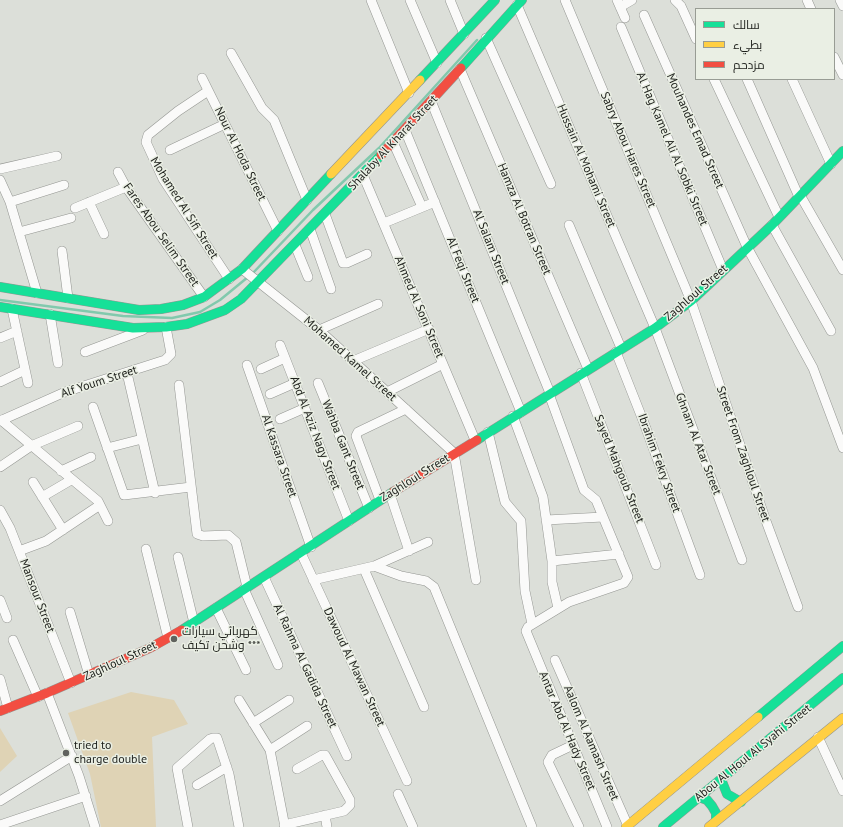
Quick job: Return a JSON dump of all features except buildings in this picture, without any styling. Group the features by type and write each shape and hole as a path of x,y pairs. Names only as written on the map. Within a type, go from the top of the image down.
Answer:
{"street":[{"path":"371,0 409,93"},
{"path":"410,0 436,64"},
{"path":"450,0 464,34"},
{"name":"Shalaby Al Kharat Street","path":"88,312 162,309 183,305 204,297 244,270 278,231 495,0"},
{"name":"Sabry Abou Hares Street","path":"565,0 691,301"},
{"path":"625,18 619,3 632,0"},
{"path":"675,0 680,6 695,37"},
{"path":"840,0 843,6"},
{"name":"Shalaby Al Kharat Street","path":"88,312 133,328 166,328 187,324 225,310 241,298 257,279 295,245 363,175 519,2"},
{"name":"Hussain Al Mohami Street","path":"519,2 655,328"},
{"name":"Mouhandes Emad Street","path":"644,15 747,247 813,368 843,448"},
{"name":"Al Hag Kamel Ali Al Sobki Street","path":"621,27 723,270"},
{"path":"486,38 551,184"},
{"path":"232,53 262,108 269,114 278,127 307,200"},
{"path":"835,58 843,75"},
{"name":"Hamza Al Botran Street","path":"460,69 584,372"},
{"name":"Nour Al Hoda Street","path":"202,78 278,231"},
{"path":"714,80 779,217"},
{"path":"747,80 800,196 843,270"},
{"path":"792,80 831,164"},
{"name":"Mohamed Al Sifi Street","path":"208,90 148,135 146,142 160,173 229,280"},
{"name":"Al Salam Street","path":"431,101 549,393 584,490 596,500 627,573 627,580 624,583 569,602 558,608"},
{"path":"170,150 190,139 225,124"},
{"name":"Al Feqi Street","path":"405,130 435,202 517,414 540,490 552,561 552,582 558,608"},
{"path":"393,142 422,207"},
{"name":"Zaghloul Street","path":"4,709 38,697 150,648 194,623 380,500 655,328 691,301 772,224 843,150"},
{"path":"0,169 57,156"},
{"name":"Fares Abou Selim Street","path":"118,172 126,187 204,297"},
{"name":"Ahmed Al Soni Street","path":"363,175 475,440"},
{"path":"0,180 10,202 20,232 37,293"},
{"path":"10,202 64,185"},
{"path":"75,208 126,187"},
{"path":"89,202 104,234"},
{"path":"384,223 435,202"},
{"path":"325,214 343,263 347,263 367,254"},
{"path":"20,232 71,218"},
{"path":"772,224 831,331"},
{"name":"Ibrahim Fekry Street","path":"569,225 619,350 644,423 700,575"},
{"path":"310,230 331,289"},
{"path":"295,245 308,277"},
{"path":"62,252 68,298"},
{"name":"Mohamed Kamel Street","path":"244,270 319,330 454,453"},
{"path":"0,287 68,298 88,312"},
{"name":"Street From Zaghloul Street","path":"691,301 766,521 798,607"},
{"path":"319,330 378,304"},
{"path":"0,306 50,314 88,312"},
{"path":"12,309 28,383"},
{"path":"50,314 58,363"},
{"path":"85,352 150,328"},
{"name":"Alf Youm Street","path":"0,421 65,392 165,360 170,357 171,354 166,328"},
{"name":"Ghnam Al Atar Street","path":"655,328 742,560"},
{"path":"353,361 429,329"},
{"path":"0,338 17,331"},
{"name":"Abd Al Aziz Nagy Street","path":"280,344 349,521"},
{"path":"261,369 286,358"},
{"path":"387,392 443,364"},
{"name":"Al Kassara Street","path":"247,365 311,547"},
{"path":"0,382 25,370"},
{"name":"Sayed Mahgoub Street","path":"584,372 656,565"},
{"path":"126,373 155,493"},
{"name":"Wahba Gant Street","path":"318,382 369,508"},
{"path":"270,394 295,383"},
{"path":"179,385 197,534 203,536 226,534 236,542 245,588 278,665"},
{"path":"93,407 124,495 155,493 191,487"},
{"path":"280,420 305,408"},
{"path":"380,500 356,438 358,432 406,409"},
{"path":"0,421 100,505 108,522"},
{"path":"0,467 31,446 78,426"},
{"path":"488,432 505,502 521,521 525,591 532,624 558,608"},
{"path":"107,448 142,439"},
{"path":"454,453 476,580"},
{"path":"61,471 91,457"},
{"path":"45,500 71,480"},
{"path":"33,482 63,530"},
{"path":"390,494 409,551"},
{"path":"45,500 55,499"},
{"path":"19,551 46,541 100,505"},
{"name":"Mansour Street","path":"0,510 19,551 71,683"},
{"path":"546,520 603,517"},
{"path":"313,580 374,566 428,542"},
{"path":"146,549 168,638"},
{"name":"Dawoud Al Mawan Street","path":"301,553 407,781"},
{"path":"552,561 619,554"},
{"path":"178,557 194,623"},
{"path":"374,566 396,574 426,581 434,587 532,827"},
{"path":"364,569 424,707"},
{"name":"Al Rahma Al Gadida Street","path":"264,577 347,756"},
{"path":"0,600 7,618"},
{"path":"216,608 246,670"},
{"path":"70,612 88,675"},
{"name":"Antar Abd Al Hady Street","path":"532,624 528,627 527,636 607,827"},
{"path":"12,640 38,697"},
{"path":"627,826 843,646"},
{"name":"Aalom Al Aamash Street","path":"555,660 627,826"},
{"name":"Abou Al Houl Al Syahi Street","path":"663,827 843,678"},
{"path":"0,679 4,709"},
{"path":"47,693 72,756 95,827"},
{"path":"239,700 270,750 285,826 348,809 350,800 325,755 320,755 298,770"},
{"path":"253,723 289,700"},
{"path":"713,824 843,718"},
{"path":"270,750 307,726"},
{"path":"818,737 843,791"},
{"path":"188,827 177,768 210,739 217,738 233,791 239,827"},
{"path":"573,745 552,755 548,762 579,827"},
{"path":"0,801 72,756"},
{"path":"197,785 227,767"},
{"path":"722,779 723,787 727,794 733,799 741,802"},
{"path":"398,794 413,827"},
{"path":"0,825 86,796"},
{"path":"699,797 707,800 716,813 713,824"},
{"path":"324,815 327,827"}],"shaded area":[{"path":"131,692 174,700 188,724 152,737 156,827 101,827 90,774 68,713"},
{"path":"0,728 17,756 0,772"}],"waterway":[{"path":"252,274 313,210 379,148 477,40"},
{"path":"0,300 123,316 172,318 200,312 220,300 248,277"}],"traffic: fast":[{"path":"420,80 495,0"},
{"path":"461,68 522,0"},
{"path":"477,440 655,328 691,301 772,225 843,151"},
{"path":"0,307 133,328 166,327 187,324 225,310 241,299 381,155"},
{"path":"0,287 139,310 161,309 183,305 204,297 242,269 331,174"},
{"path":"182,630 393,492"},
{"path":"758,717 843,646"},
{"path":"663,827 843,678"},
{"path":"721,779 727,794 741,802"},
{"path":"699,797 707,800 712,806 716,813 716,821"}],"traffic: slow":[{"path":"331,174 420,80"},
{"path":"626,827 758,717"},
{"path":"709,827 843,718"}],"traffic: jam":[{"path":"381,155 461,68"},
{"path":"393,492 477,440"},
{"path":"0,711 47,693 150,648 182,630"}],"place":[{"name":"كهربائي سيارات وشحن تكيف ***","path":"174,639"},
{"name":"tried to charge double","path":"66,753"}]}
